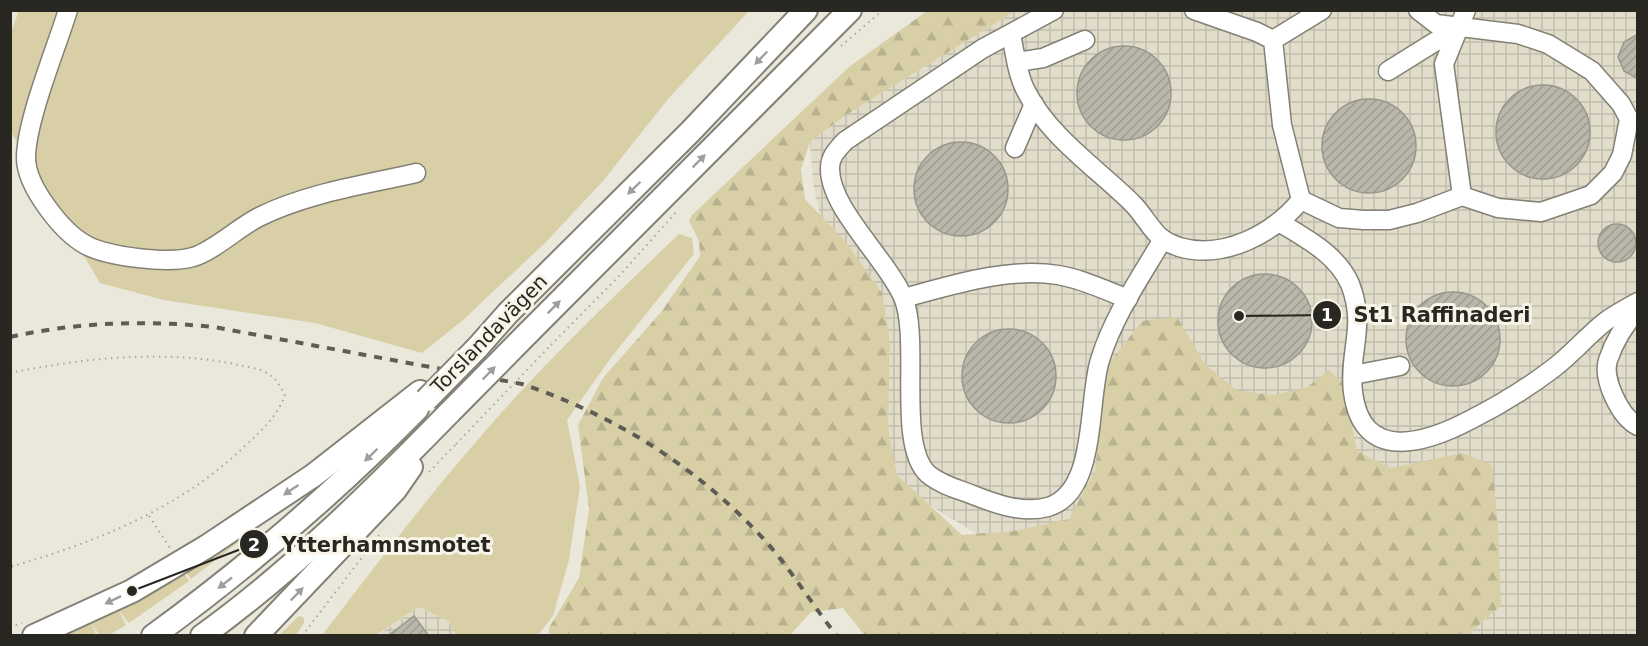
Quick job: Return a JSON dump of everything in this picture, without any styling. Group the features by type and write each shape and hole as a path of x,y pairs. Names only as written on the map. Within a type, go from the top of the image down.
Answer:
{"main road":[{"name":"Torslandavägen","path":"201,636 279,576 326,534 850,10"},
{"path":"832,27 861,10"},
{"name":"Torslandavägen","path":"153,636 276,542 327,497 423,396 477,348 508,313 667,156 804,12"},
{"path":"34,636 132,591 179,563 314,475 423,396"},
{"path":"256,636 395,490 450,412"}],"lane":[{"path":"68,10 27,143 26,166 34,190 84,244 104,252 173,259 195,257 238,229 274,211 312,197 416,173"},
{"path":"1054,10 964,60 845,141 832,155 830,167 839,203 904,298 909,333 912,437 916,455 927,472 943,484 990,502 1024,510 1048,507 1066,499 1076,484 1083,463 1099,361 1128,299 1162,239"},
{"path":"1194,10 1273,40"},
{"path":"1273,40 1322,10"},
{"path":"1301,200 1339,218 1364,220 1389,220 1417,213 1462,196 1521,212 1541,212 1577,202 1603,186 1613,173 1622,155 1633,119 1593,71 1548,44 1496,29 1456,28 1436,24 1418,10"},
{"path":"1462,196 1444,64 1456,28 1466,10"},
{"path":"1388,71 1456,28"},
{"path":"1011,34 1026,92 1034,104 1058,133 1141,212 1162,239 1180,247 1207,249 1254,239 1279,222 1301,200"},
{"path":"1017,62 1043,58 1085,40"},
{"path":"1273,40 1282,125 1301,200"},
{"path":"1015,148 1034,104"},
{"path":"1279,222 1326,253 1341,267 1349,283 1359,323 1353,392 1357,406 1371,431 1383,441 1416,442 1470,420 1521,391 1556,366 1606,321 1638,302"},
{"path":"904,298 993,278 1026,274 1058,276 1128,299"},
{"path":"1638,310 1627,322 1607,362 1612,394 1629,421 1638,426"},
{"path":"1353,375 1400,366"}],"path":[{"path":"834,53 882,10"},
{"path":"426,476 621,274 678,209"},
{"path":"10,373 46,366 145,356 220,361 264,371 279,382 285,396 275,417 231,460 180,498 150,516 91,540 10,567"},
{"path":"150,516 179,563"},
{"path":"302,636 385,526"}],"shaded area":[{"path":"1015,11 1637,11 1637,635 1156,635 1056,582 890,481 828,259 813,182 810,142 846,115"},
{"path":"419,607 448,621 456,635 376,636"}],"green space":[{"path":"19,10 749,11 668,99 603,181 545,243 463,320 422,353 315,323 164,300 100,283 11,132 10,36"},
{"path":"927,11 1015,11 846,115 810,142 801,169 805,199 845,241 882,293 890,343 888,428 897,475 962,535 1015,531 1069,519 1095,471 1107,366 1142,321 1177,317 1205,364 1236,390 1272,395 1306,388 1329,370 1343,383 1357,451 1391,468 1463,453 1492,465 1498,525 1501,605 1468,635 865,636 843,608 811,612 790,635 548,636 550,626 579,578 589,509 578,425 603,378 662,311 700,256 699,241 689,221 692,215 849,67"},
{"path":"679,234 692,238 694,254 610,359 567,420 580,486 569,560 553,616 538,635 456,635 448,621 419,607 376,635 322,635 420,509 504,410 577,333"},
{"path":"244,534 245,537 191,579 185,571"},
{"path":"183,572 189,581 129,623 119,611 126,625 109,635 99,635 92,623 96,635 62,635 60,633"},
{"path":"299,616 304,618 304,623 296,635 279,635"}],"building":[{"path":"1638,34 1638,79 1624,71 1618,57 1624,42"},
{"path":"1124,46 1142,50 1157,60 1167,75 1171,93 1167,111 1157,126 1142,136 1124,140 1106,136 1091,126 1081,111 1077,93 1081,75 1091,60 1106,50"},
{"path":"1543,85 1561,89 1576,99 1586,114 1590,132 1586,150 1576,165 1561,175 1543,179 1525,175 1510,165 1500,150 1496,132 1500,114 1510,99 1525,89"},
{"path":"1369,99 1387,103 1402,113 1412,128 1416,146 1412,164 1402,179 1387,189 1369,193 1351,189 1336,179 1326,164 1322,146 1326,128 1336,113 1351,103"},
{"path":"961,142 979,146 994,156 1004,171 1008,189 1004,207 994,222 979,232 961,236 943,232 928,222 918,207 914,189 918,171 928,156 943,146"},
{"path":"1617,224 1630,230 1636,243 1630,256 1617,262 1604,256 1598,243 1604,230"},
{"path":"1265,274 1283,278 1298,288 1308,303 1312,321 1308,339 1298,354 1283,364 1265,368 1247,364 1232,354 1222,339 1218,321 1222,303 1232,288 1247,278"},
{"path":"1453,292 1471,296 1486,306 1496,321 1500,339 1496,357 1486,372 1471,382 1453,386 1435,382 1420,372 1410,357 1406,339 1410,321 1420,306 1435,296"},
{"path":"1009,329 1027,333 1042,343 1052,358 1056,376 1052,394 1042,409 1027,419 1009,423 991,419 976,409 966,394 962,376 966,358 976,343 991,333"},
{"path":"414,616 429,636 388,636"}],"railway":[{"path":"10,337 86,325 137,323 214,327 522,384 555,396 618,426 648,443 705,484 731,506 767,543 837,636"}],"place":[{"name":"St1 Raffinaderi","path":"1239,316"},
{"name":"Ytterhamnsmotet","path":"132,591"}]}
